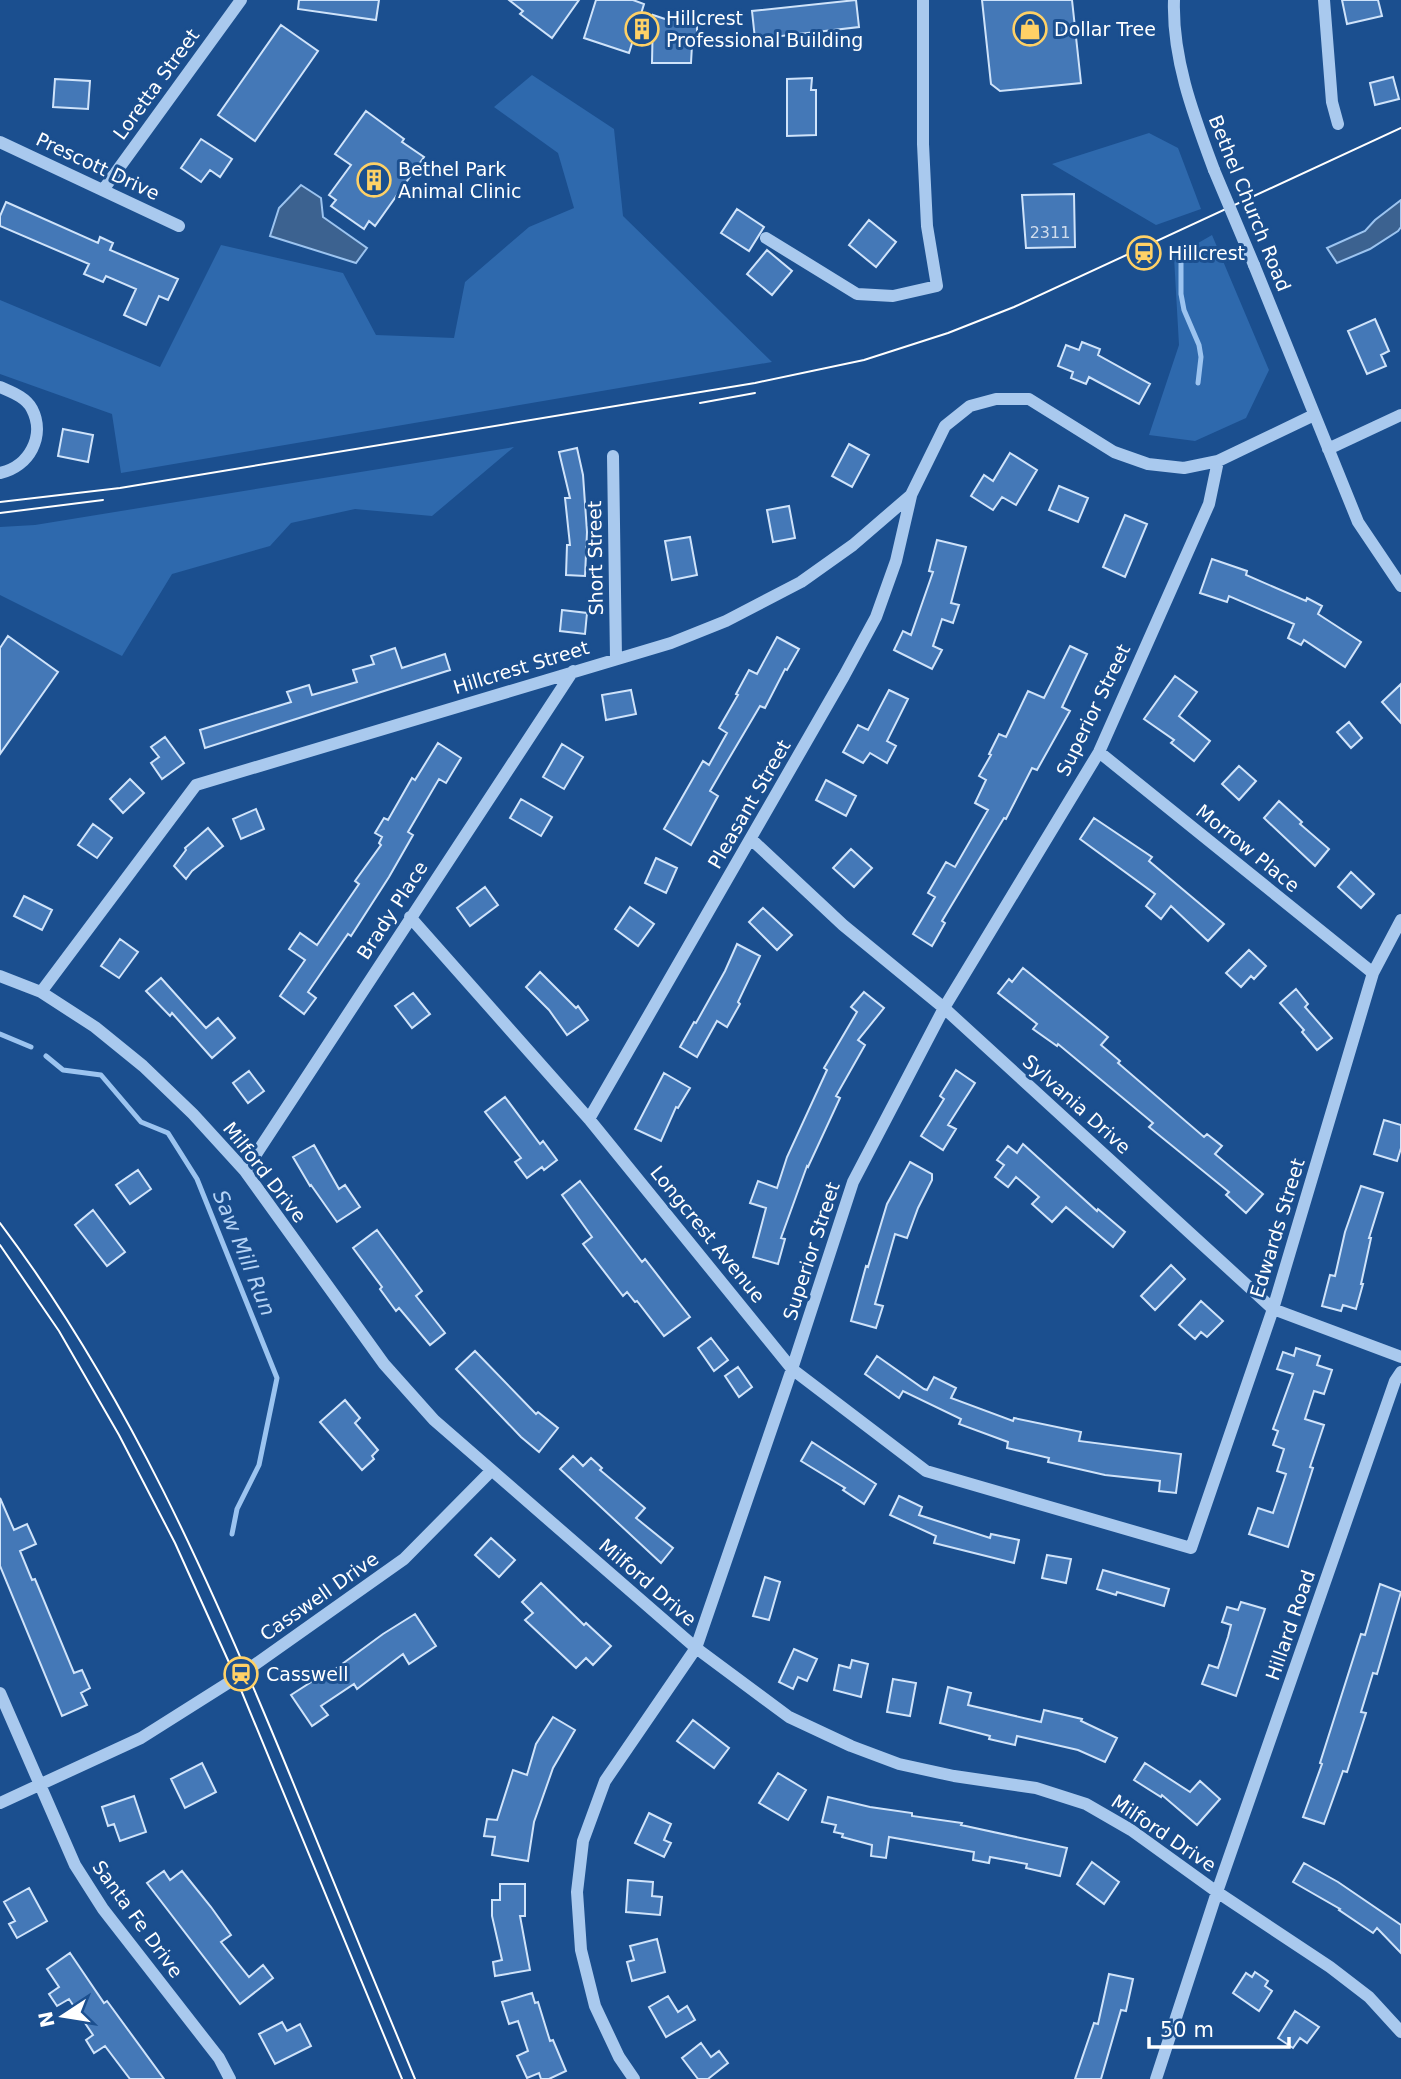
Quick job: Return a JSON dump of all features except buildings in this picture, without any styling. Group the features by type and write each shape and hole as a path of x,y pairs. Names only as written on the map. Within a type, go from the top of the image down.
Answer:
{"street":[{"name":"Loretta Street","path":"103,190 241,0"},
{"path":"766,238 857,294 893,296 937,286 927,226 923,144 923,0"},
{"name":"Bethel Church Road","path":"1174,0 1173,22 1181,67 1194,117 1214,170 1358,522 1401,586"},
{"path":"1324,0 1332,102 1338,124"},
{"name":"Prescott Drive","path":"0,142 179,226"},
{"path":"0,387 19,396 31,407 37,428 34,449 22,463 0,472"},
{"name":"Hillcrest Street","path":"41,992 196,785 671,643 726,621 801,582 853,545 911,495 945,426 970,406 996,399 1028,399 1114,452 1148,464 1184,468 1218,461"},
{"path":"1218,461 1314,415"},
{"path":"1328,449 1401,415"},
{"name":"Short Street","path":"613,456 617,659"},
{"name":"Superior Street","path":"634,2079 619,2057 595,2006 581,1950 577,1892 583,1841 605,1781 696,1648 853,1182 944,1008 1099,752 1209,504 1218,461"},
{"name":"Pleasant Street","path":"589,1119 876,617 896,561 911,495"},
{"name":"Brady Place","path":"245,1171 573,671"},
{"name":"Morrow Place","path":"1099,752 1373,974"},
{"name":"Sylvania Drive","path":"751,839 843,925 944,1008 1273,1309 1401,1357"},
{"name":"Longcrest Avenue","path":"410,917 589,1119 792,1369 926,1471 1191,1549"},
{"name":"Edwards Street","path":"1191,1549 1273,1309 1373,974 1401,920"},
{"name":"Milford Drive","path":"0,976 41,992 95,1027 144,1066 245,1171 384,1364 434,1420 696,1648 789,1717 851,1746 899,1764 954,1776 1036,1788 1086,1804 1130,1830 1340,1975 1368,1997 1401,2032"},
{"name":"Hillard Road","path":"1156,2079 1217,1892 1395,1381 1401,1372"},
{"name":"Casswell Drive","path":"0,1803 141,1738 236,1678 404,1559 491,1471"},
{"name":"Santa Fe Drive","path":"0,1693 38,1785 75,1864 103,1909 219,2058 230,2079"}],"shaded area":[{"path":"532,75 614,129 623,216 772,362 121,473 112,414 0,374 0,300 160,367 221,245 343,273 376,335 454,338 465,282 529,227 574,208 558,153 494,107"},
{"path":"1149,133 1178,148 1201,209 1156,225 1052,164"},
{"path":"301,185 321,198 323,217 367,248 356,263 270,236 279,208"},
{"path":"1401,200 1401,227 1398,231 1370,249 1337,263 1327,248 1365,231"},
{"path":"1212,235 1269,370 1246,418 1195,441 1149,435 1179,345 1174,257"},
{"path":"514,447 432,516 355,509 291,523 270,546 172,574 122,656 0,595 0,527 35,525"}],"waterway":[{"path":"1181,259 1184,310 1199,345 1201,357 1198,383"},
{"name":"Saw Mill Run","path":"0,1034 31,1047"},
{"name":"Saw Mill Run","path":"46,1056 63,1070 101,1075 141,1122 168,1133 197,1179 277,1378 259,1465 237,1509 232,1534"}],"tram line":[{"path":"0,502 120,488 755,383 864,360 948,333 1014,307 1401,128"},
{"path":"700,403 755,393"},
{"path":"0,513 103,500"},
{"path":"0,1223 87,1353 126,1420 197,1560 260,1703 415,2079"},
{"path":"0,1245 59,1331 119,1435 175,1543 236,1678 402,2079"}],"place":[{"name":"Hillcrest Professional Building","path":"642,29"},
{"name":"Dollar Tree","path":"1030,29"},
{"name":"Bethel Park Animal Clinic","path":"374,180"},
{"name":"Hillcrest","path":"1144,253"},
{"name":"Casswell","path":"241,1674"}]}
